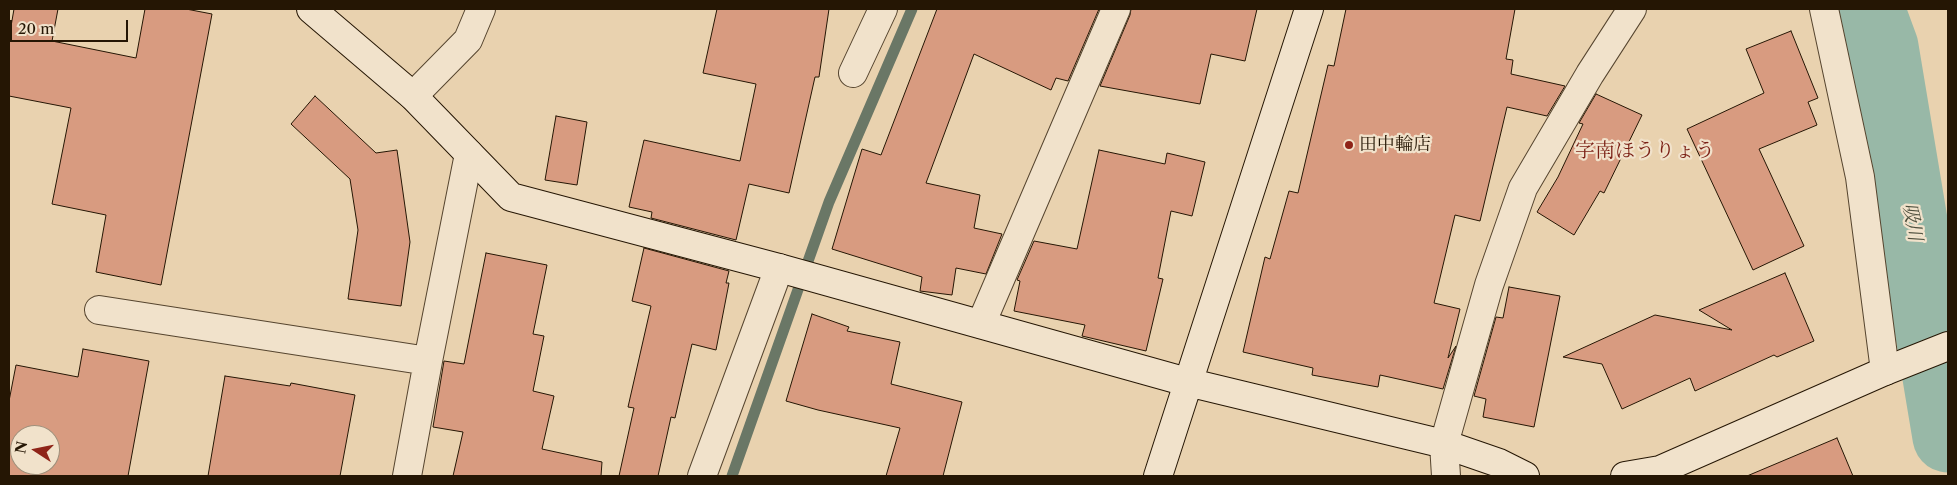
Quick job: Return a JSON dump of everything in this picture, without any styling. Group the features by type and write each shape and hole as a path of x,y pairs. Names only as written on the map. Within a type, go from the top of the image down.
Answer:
{"street":[{"path":"311,9 413,96 511,197 779,268 1187,382 1444,444 1499,463 1524,476"},
{"path":"413,96 468,40 481,9"},
{"path":"853,73 883,9"},
{"path":"981,324 1116,9"},
{"path":"1158,476 1309,9"},
{"path":"1446,476 1444,444 1488,285 1523,188 1590,74 1632,9"},
{"path":"1824,9 1860,177 1893,368"},
{"path":"408,476 428,361 469,154"},
{"path":"702,476 779,268"},
{"path":"99,310 428,361"},
{"path":"1625,476 1660,470 1893,368 1948,346"}],"building":[{"path":"14,9 58,9 52,41 136,58 145,9 186,9 212,14 161,285 96,272 106,215 52,204 71,108 9,96 9,38"},
{"path":"717,9 829,9 819,77 815,77 789,193 749,184 736,240 651,218 652,212 629,207 644,140 740,161 756,84 703,73"},
{"path":"937,9 1099,9 1068,81 1056,78 1051,90 974,54 926,183 980,195 974,228 1002,234 986,274 956,268 952,295 920,291 922,277 832,249 862,149 881,155"},
{"path":"1131,9 1257,9 1245,61 1211,54 1200,104 1100,86"},
{"path":"1346,9 1515,9 1506,59 1513,60 1511,74 1565,86 1547,116 1507,107 1480,221 1455,215 1434,303 1460,309 1448,358 1456,346 1443,389 1380,375 1378,387 1312,375 1313,368 1243,352 1265,257 1270,259 1289,191 1298,193 1328,65 1334,66"},
{"path":"1791,31 1818,98 1808,102 1817,125 1759,149 1804,246 1753,270 1687,129 1764,93 1746,49"},
{"path":"1596,94 1642,115 1604,193 1600,191 1574,235 1537,212 1558,177 1583,124 1579,123"},
{"path":"315,96 376,153 397,150 410,242 401,306 348,299 358,230 350,179 291,124"},
{"path":"556,116 587,122 577,185 545,180"},
{"path":"1099,150 1165,164 1167,153 1205,162 1192,216 1171,211 1158,278 1163,279 1146,351 1082,336 1085,325 1014,311 1020,281 1017,280 1034,241 1077,249"},
{"path":"644,248 729,271 726,283 729,283 716,350 692,344 675,418 671,417 658,476 619,476 634,408 628,407 651,306 632,301"},
{"path":"486,253 547,265 533,334 544,336 533,391 554,396 542,449 602,462 601,476 453,476 463,432 433,427 444,361 464,364"},
{"path":"1785,273 1814,341 1777,357 1774,355 1695,391 1690,378 1622,409 1602,364 1563,357 1655,315 1732,330 1699,310"},
{"path":"1509,287 1560,296 1534,427 1483,417 1486,399 1474,396 1496,317 1503,318"},
{"path":"812,314 849,327 847,331 900,342 891,384 962,402 943,476 886,476 900,428 786,401"},
{"path":"83,349 149,361 128,476 9,476 9,401 16,365 78,377"},
{"path":"225,376 290,386 291,383 355,395 340,476 208,476"},
{"path":"1837,438 1853,476 1747,476"}],"waterway":[{"path":"732,476 829,202 912,9"},
{"name":"吸川","path":"1869,9 1883,47 1948,437"}],"place":[{"name":"田中輪店","path":"1349,145"}],"district":[{"name":"字南ほうりょう","path":"1645,151"}]}
